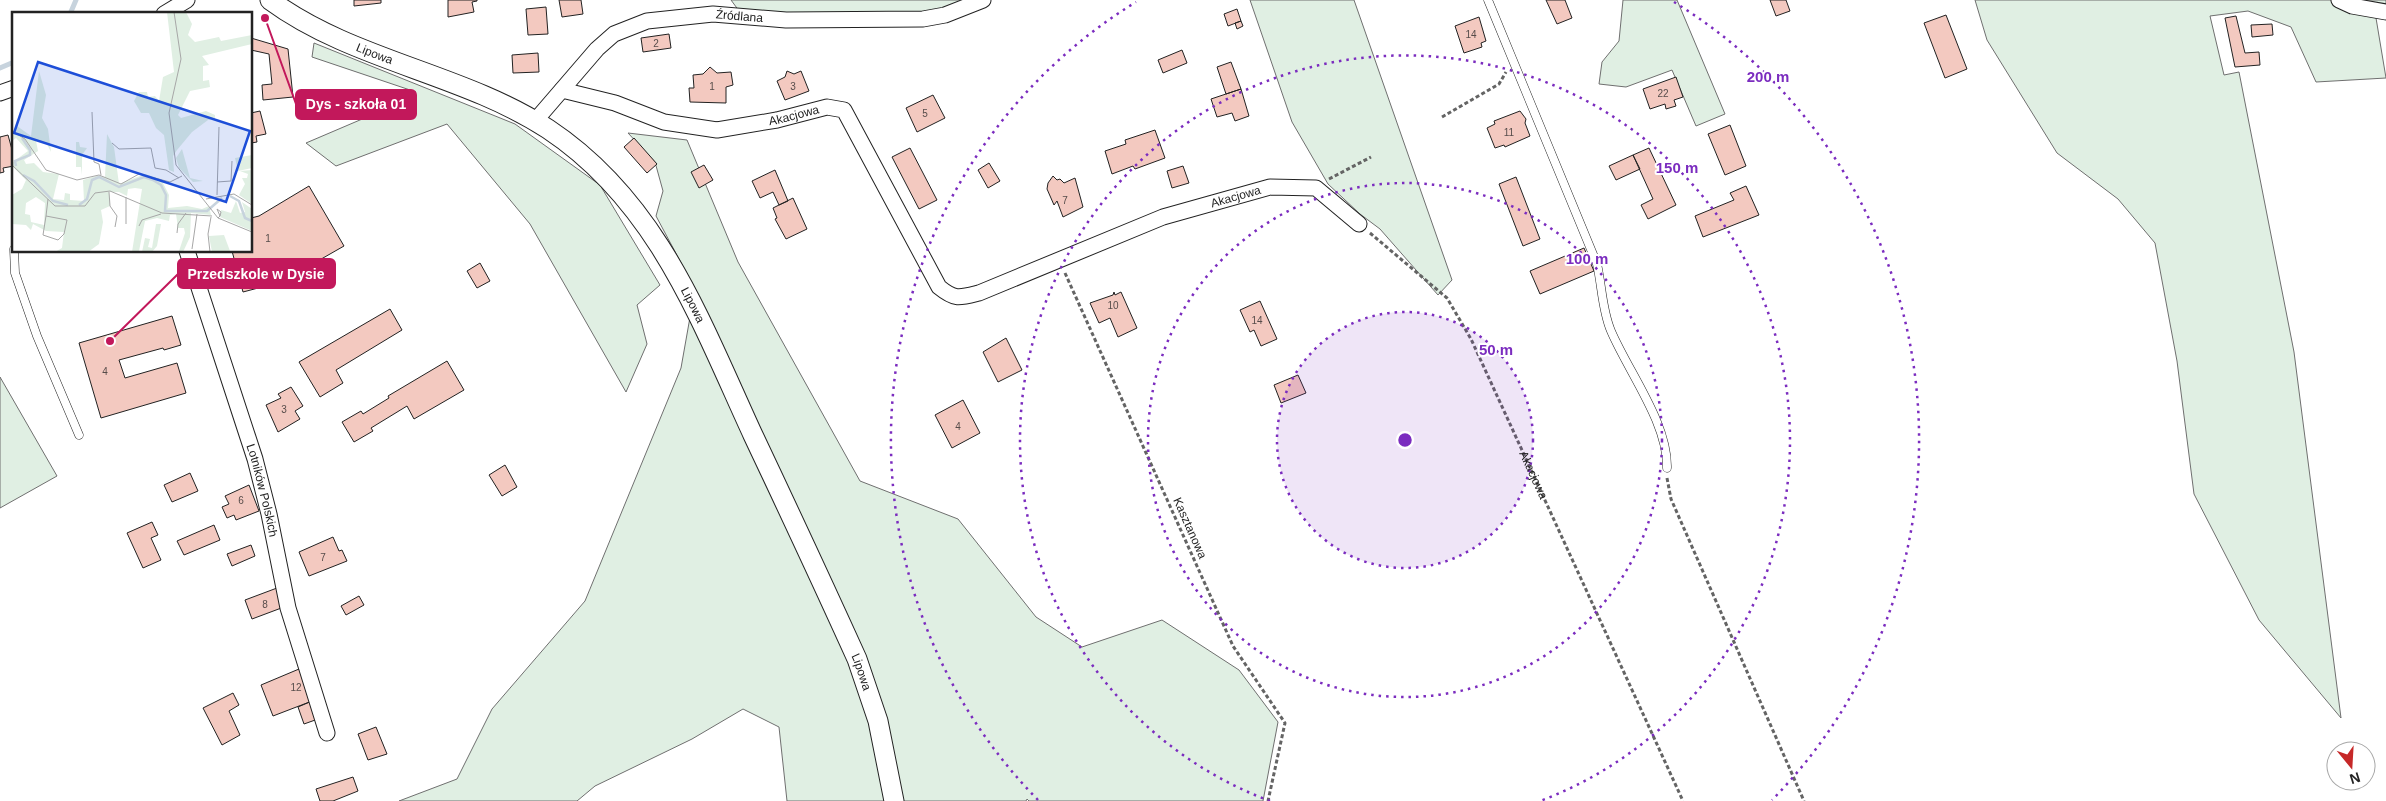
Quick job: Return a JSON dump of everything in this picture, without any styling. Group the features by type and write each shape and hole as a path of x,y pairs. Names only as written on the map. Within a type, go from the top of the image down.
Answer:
{"street":[{"path":"167,12 187,0"},
{"name":"Lipowa","path":"270,0 329,35 445,79 535,121 571,146 616,186 645,221 677,275 856,660 878,721 894,801"},
{"name":"Źródlana","path":"535,121 597,49 614,34 647,21 714,14 786,20 923,19 945,15 983,0"},
{"path":"2339,0 2352,6 2386,12"},
{"path":"0,93 12,89"},
{"name":"Akacjowa","path":"562,90 615,103 664,122 717,130 777,120 827,107 844,110 939,287 951,297 979,293 1179,212 1270,187 1316,188"},
{"path":"1316,188 1359,224"},
{"name":"Lotników Polskich","path":"187,252 255,459 269,514 288,608 327,733"}],"lane":[{"path":"1488,0 1597,264 1602,286 1604,309 1610,330 1664,438 1667,468"},
{"path":"14,252 15,273 37,336 78,436"}],"path":[{"path":"1442,117 1499,84 1514,61"},
{"path":"1316,188 1370,157"},
{"name":"Akacjowa","path":"1359,224 1447,298 1471,339 1683,801"},
{"name":"Kasztanowa","path":"1059,261 1233,646 1285,723 1268,801"},
{"path":"1667,468 1666,483 1671,499 1804,801"}],"green space":[{"path":"731,0 983,0 923,19 742,15"},
{"path":"1250,0 1354,0 1452,280 1438,295 1380,229 1360,214 1328,184 1292,122"},
{"path":"1623,0 1677,0 1725,114 1696,126 1672,70 1626,87 1599,84 1602,62 1619,41"},
{"path":"1975,0 2386,0 2386,9 2375,12 2386,78 2316,82 2291,27 2248,11 2210,16 2224,75 2239,72 2294,352 2341,718 2259,620 2194,494 2177,361 2155,243 2118,199 2057,153 1987,40"},
{"path":"314,43 515,124 600,185 660,285 637,305 647,344 626,392 530,224 447,124 336,166 306,143 388,108 416,92 312,57"},
{"path":"628,133 687,140 738,262 860,481 958,519 1036,617 1082,647 1162,620 1239,670 1278,722 1263,801 1029,801 1027,799 1026,801 787,801 779,727 743,709 692,739 595,786 577,801 399,801 457,779 492,709 585,601 681,368 695,289 656,216 663,191 655,162"},
{"path":"0,377 57,476 0,508"}],"building":[{"path":"354,0 381,0 381,3 354,6"},
{"path":"448,0 477,1 472,2 474,12 448,17"},
{"path":"559,0 581,0 583,14 562,17"},
{"path":"1546,0 1565,0 1572,18 1557,24"},
{"path":"1770,0 1786,0 1790,11 1776,16"},
{"path":"546,7 548,34 528,35 526,9"},
{"path":"1237,9 1241,21 1228,26 1224,14"},
{"path":"1946,15 1967,69 1945,78 1924,23"},
{"path":"2236,16 2245,53 2259,52 2260,65 2235,67 2225,18"},
{"path":"1479,17 1486,41 1481,43 1482,47 1464,53 1455,26"},
{"path":"1241,21 1243,26 1237,29 1235,23"},
{"path":"2272,24 2273,35 2252,37 2251,25"},
{"path":"669,34 671,48 643,52 641,38"},
{"path":"252,38 288,49 293,97 263,100 262,85 272,84 269,54 252,50"},
{"path":"1182,50 1187,63 1163,73 1158,60"},
{"path":"538,53 539,72 513,73 512,55"},
{"path":"1231,62 1241,89 1226,94 1217,67"},
{"path":"710,67 717,73 731,72 733,85 726,87 726,103 690,102 689,88 694,88 693,75 703,74"},
{"path":"787,71 794,74 801,71 809,91 785,100 777,81 785,77"},
{"path":"1676,77 1683,97 1674,100 1676,106 1666,109 1665,104 1650,109 1643,89"},
{"path":"1241,89 1249,116 1235,121 1232,113 1217,117 1211,99"},
{"path":"933,95 945,118 917,132 906,108"},
{"path":"260,111 266,134 256,136 257,142 252,143 252,113"},
{"path":"1520,111 1526,119 1525,123 1530,136 1505,147 1504,145 1495,148 1487,128 1495,124 1494,121"},
{"path":"1730,125 1746,166 1725,175 1708,134"},
{"path":"1155,130 1165,158 1135,169 1133,166 1112,174 1105,151 1126,144 1125,140"},
{"path":"8,135 12,150 12,166 3,168 4,172 0,173 0,137"},
{"path":"634,138 657,164 647,173 624,147"},
{"path":"910,148 937,200 919,209 892,157"},
{"path":"1649,148 1676,205 1648,219 1641,205 1653,199 1633,155"},
{"path":"1633,155 1640,169 1616,180 1609,166"},
{"path":"989,163 1000,181 988,188 978,170"},
{"path":"704,165 713,180 699,188 691,172"},
{"path":"1183,166 1189,183 1172,188 1167,171"},
{"path":"775,170 788,201 779,205 773,192 760,198 752,181"},
{"path":"1053,176 1064,183 1075,178 1083,207 1063,217 1057,201 1054,205 1047,189 1048,183"},
{"path":"1516,177 1540,239 1523,246 1499,184"},
{"path":"309,186 344,246 281,282 243,292 232,252 252,252 252,218 259,216"},
{"path":"1746,186 1759,215 1703,237 1695,216 1734,200 1730,193"},
{"path":"793,198 807,229 786,239 775,219 777,218 773,208"},
{"path":"1584,248 1594,271 1540,294 1530,271"},
{"path":"480,263 490,281 477,288 467,271"},
{"path":"1114,292 1115,295 1121,292 1137,328 1118,337 1110,318 1099,323 1090,303 1113,295"},
{"path":"1260,301 1277,339 1261,346 1254,330 1250,332 1240,310"},
{"path":"390,309 402,330 336,370 343,383 320,397 299,362"},
{"path":"172,316 181,345 119,360 125,378 177,363 186,393 101,418 79,343"},
{"path":"1006,338 1022,370 998,382 983,352"},
{"path":"447,361 464,390 414,419 407,406 371,428 373,431 354,442 342,422 361,411 363,414 389,398 388,396"},
{"path":"1298,375 1306,393 1281,403 1274,385"},
{"path":"291,387 303,406 295,411 300,419 278,432 266,405 281,398 278,394"},
{"path":"963,400 980,433 952,448 935,415"},
{"path":"505,465 517,487 502,496 489,475"},
{"path":"190,473 198,491 172,502 164,485"},
{"path":"249,485 259,511 236,520 234,515 227,518 222,507 229,504 225,496"},
{"path":"152,522 158,535 151,538 161,560 143,568 127,533"},
{"path":"214,525 220,540 184,555 177,541"},
{"path":"333,537 339,551 342,550 347,561 309,576 299,552"},
{"path":"251,545 255,556 232,566 227,554"},
{"path":"277,588 284,607 252,619 245,600"},
{"path":"359,596 364,605 346,615 341,606"},
{"path":"299,669 312,701 273,716 261,685"},
{"path":"233,693 239,705 229,711 240,735 222,745 203,708"},
{"path":"312,701 318,719 304,724 298,707"},
{"path":"376,727 387,754 368,760 358,734"},
{"path":"353,777 358,791 333,801 320,801 316,789"}],"waterway":[{"path":"71,12 76,0"},
{"path":"0,68 12,63"}],"place":[{"name":"Dys - szkoła 01","path":"265,18"},
{"name":"Przedszkole w Dysie","path":"110,341"}]}
